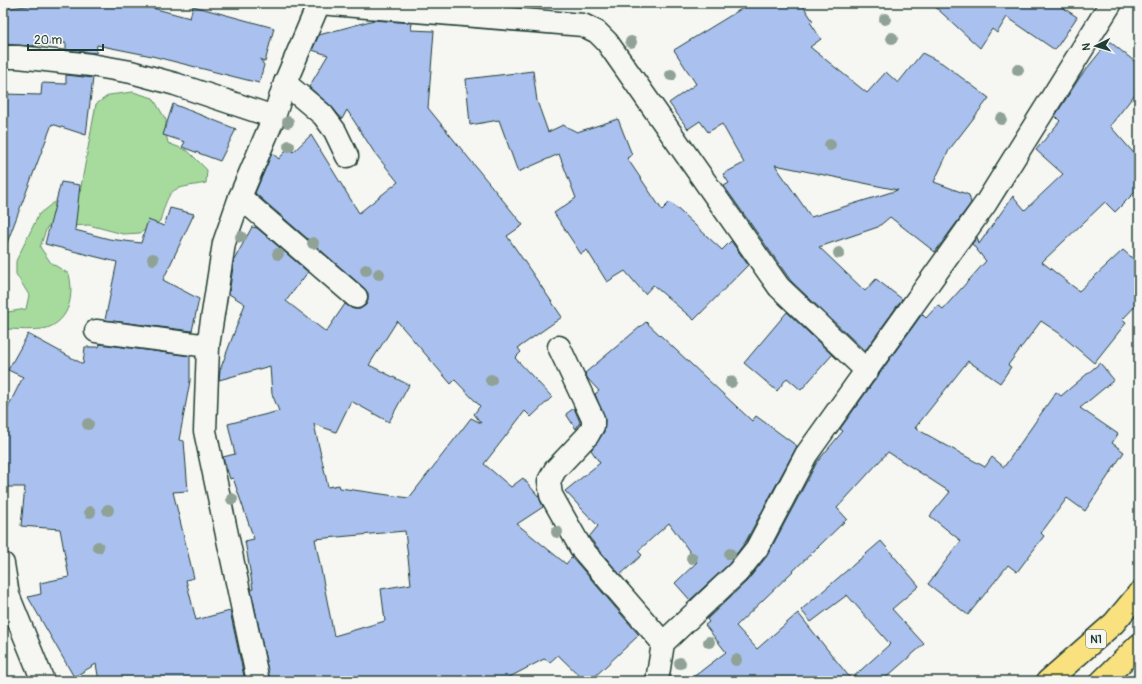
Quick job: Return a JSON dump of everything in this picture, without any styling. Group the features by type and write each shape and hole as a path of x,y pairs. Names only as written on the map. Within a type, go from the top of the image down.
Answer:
{"highway":[{"name":"N1","path":"1048,681 1114,623 1139,593"},
{"path":"1102,681 1139,645"}],"street":[{"path":"258,681 205,431 208,346 224,243 240,197 274,117 284,83 319,3 583,25 597,32 607,42 779,287 867,371"},
{"path":"657,681 663,643 738,572 757,548 806,455 986,203 1111,3"},
{"path":"3,57 18,57 91,65 131,72 176,84 274,117"},
{"path":"284,83 323,115 335,131 347,156"},
{"path":"240,197 356,297"},
{"path":"96,331 208,346"},
{"path":"559,347 593,419 593,426 588,435 555,470 549,481 551,495 581,548 663,643"},
{"path":"3,564 8,595 43,681"}],"green space":[{"path":"133,92 153,98 166,120 166,134 168,143 188,151 207,170 206,183 179,188 174,191 167,200 160,221 140,233 123,234 89,225 47,227 40,247 51,263 69,274 71,290 65,313 55,324 47,328 32,330 3,329 3,310 8,312 26,309 29,295 16,274 16,261 39,214 53,203 67,202 80,192 96,104 109,95"}],"building":[{"path":"49,3 140,3 141,5 190,18 193,6 274,28 265,62 260,59 264,65 259,83 152,56 97,45 96,53 66,50 66,43 29,46 3,44 3,9"},
{"path":"751,3 801,3 813,21 810,22 821,39 810,47 867,93 886,72 898,83 922,53 942,63 989,98 949,150 934,182 969,195 971,203 935,252 890,217 878,227 819,247 865,291 876,279 902,299 865,351 791,281 724,186 729,183 723,174 744,163 722,124 708,132 700,121 688,129 669,103 696,84 674,50","holes":["775,165 898,190 811,217"]},
{"path":"931,3 1056,3 1077,17 1055,50 1007,17 997,33 992,29 980,48"},
{"path":"374,20 412,23 411,30 434,31 428,108 523,225 507,236 562,317 518,348 521,352 515,358 552,397 531,417 525,411 484,464 511,487 523,478 539,497 543,507 517,524 566,564 572,557 639,635 590,681 585,681 558,655 550,662 544,659 502,681 270,681 251,590 253,589 245,541 254,539 233,478 230,479 223,457 235,454 228,424 279,411 272,394 270,366 219,380 220,370 245,304 229,294 234,260 252,227 257,228 308,272 286,301 326,332 345,304 354,309 360,309 366,305 368,293 255,193 272,153 279,159 288,148 293,152 311,135 359,213 398,182 374,152 347,110 342,119 331,106 309,87 328,55 312,50 319,35","holes":["397,321 451,384 455,380 480,406 474,414 481,423 471,418 409,498 340,488 339,485 328,487 314,424 336,432 351,401 389,422 409,385 369,365","405,531 411,584 381,589 385,621 334,636 315,539"]},
{"path":"1109,41 1139,65 1139,89 1110,126 1139,159 1139,188 1115,212 1105,202 1042,262 1079,291 1123,250 1139,264 1139,302 1122,320 1126,323 1094,363 1059,333 1041,321 1008,365 1011,367 1000,383 968,361 915,428 985,467 992,457 1004,467 1056,392 1061,396 1100,363 1114,380 1080,408 1118,434 1112,443 1124,452 1085,511 1067,498 1041,533 1044,536 1017,572 1008,565 968,615 928,584 961,541 930,516 950,492 888,452 837,508 847,519 736,626 757,649 798,613 851,679 890,644 847,595 811,622 801,610 881,541 919,586 892,609 924,644 882,681 688,681 726,652 705,625 709,622 707,619 747,581 767,556 817,462 843,431 840,429 922,314 926,318 938,305 943,309 986,261 972,244 977,237 979,244 1013,196 1025,210 1063,174 1036,150 1060,121 1055,116 1080,77"},
{"path":"533,71 537,101 548,132 563,125 577,132 618,119 632,155 627,158 662,210 670,202 722,250 731,241 748,265 694,320 653,285 645,294 625,271 607,282 587,250 581,254 554,213 576,198 559,154 518,172 499,120 470,125 466,79"},
{"path":"66,75 93,78 86,135 52,124 5,248 3,248 3,94 41,95 42,83 66,84"},
{"path":"173,104 236,129 220,161 182,147 185,142 163,135"},
{"path":"61,182 80,185 75,230 109,239 141,243 148,220 164,226 170,208 194,214 163,280 199,299 192,331 105,320 117,262 45,244"},
{"path":"787,312 832,355 801,390 787,378 777,391 744,363"},
{"path":"646,322 752,421 756,416 797,446 746,541 729,564 690,600 675,583 697,562 669,523 638,551 642,555 620,575 589,537 598,526 565,491 600,463 591,450 604,432 605,419 595,394 599,391 588,379 585,373"},
{"path":"28,334 83,364 85,347 99,347 100,344 190,356 190,381 179,440 184,441 188,491 173,492 194,578 186,580 196,620 230,611 245,681 99,681 96,664 74,677 28,597 41,594 40,583 69,577 60,529 21,526 25,487 3,487 3,417 23,377 8,370"},
{"path":"574,408 580,422 576,429 566,414"}]}
